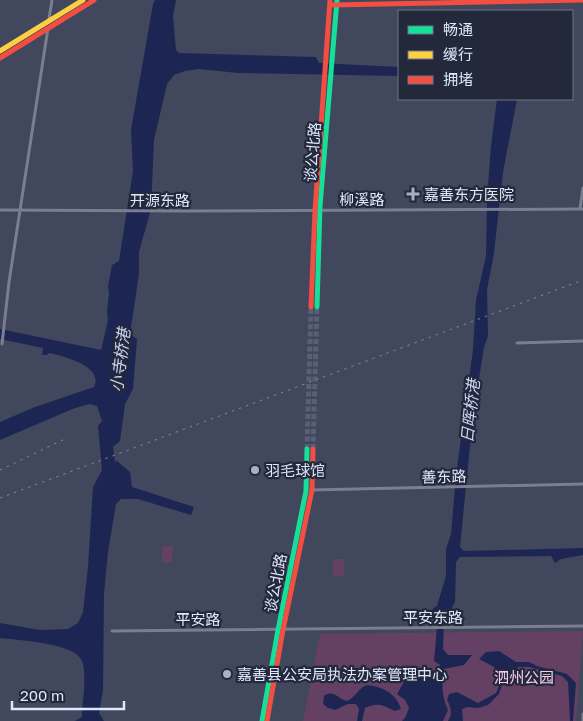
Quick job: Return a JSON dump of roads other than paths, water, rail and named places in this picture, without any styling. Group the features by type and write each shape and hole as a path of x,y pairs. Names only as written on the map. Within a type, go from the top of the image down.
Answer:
{"main road":[{"path":"0,51 83,0"},
{"path":"0,58 94,0"},
{"path":"330,2 583,0"},
{"name":"谈公北路","path":"328,76 326,60 330,2"},
{"name":"谈公北路","path":"314,307 317,211 328,76 332,61 337,2"},
{"name":"谈公北路","path":"262,721 309,490 310,449"},
{"name":"谈公北路","path":"267,721 280,630"}],"street":[{"path":"2,344 20,209 52,0"},
{"path":"581,209 583,188"},
{"name":"柳溪路","path":"317,211 581,209"},
{"name":"开源东路","path":"0,210 317,211"},
{"path":"517,343 583,341"},
{"name":"善东路","path":"309,490 583,484"},
{"name":"平安东路","path":"280,630 583,626"},
{"name":"平安路","path":"112,631 280,630"},
{"path":"583,714 583,721"}],"water":[{"name":"小寺桥港","path":"155,0 176,0 173,16 176,50 179,53 316,57 319,63 398,67 398,76 238,73 199,69 174,75 167,84 154,140 151,209 139,252 139,274 130,334 137,339 133,389 125,404 120,441 113,447 115,462 117,461 130,472 132,487 194,507 191,515 138,499 121,499 116,504 108,552 104,593 103,690 99,713 104,721 75,721 82,717 84,671 81,659 67,649 56,646 0,638 0,623 40,630 68,629 78,623 83,612 88,567 93,487 102,470 98,426 102,421 97,406 90,404 75,408 0,440 0,422 35,407 94,387 96,380 93,373 80,363 49,353 42,355 43,348 0,339 0,329 101,350 108,320 108,286 112,265 119,261 133,171 131,130"},
{"name":"日晖桥港","path":"497,100 517,100 503,172 494,253 487,290 488,336 484,347 473,416 460,547 464,551 583,548 583,555 561,559 555,563 551,556 460,557 456,562 455,602 444,623 443,649 448,655 472,655 464,665 444,669 443,690 448,710 443,721 402,721 409,708 405,700 397,694 406,678 431,677 438,673 440,665 434,661 438,616 433,613 433,608 437,606 446,576 446,549 451,534 456,475 473,350 476,300 486,256 487,200"},
{"path":"499,651 516,662 529,662 567,674 576,683 573,721 570,721 568,682 562,676 529,667 519,667 503,682 499,694 488,705 462,709 463,721 448,721 451,713 447,700 449,694 457,692 478,703 496,693 503,676 494,667 479,659 486,652"},
{"path":"367,685 378,687 388,692 396,699 401,709 395,711 380,705 370,706 365,708 362,721 357,721 359,709 356,704 348,704 335,710 323,704 324,696 327,694 333,694 347,701"}],"tunnel":[{"path":"307,449 311,307"},
{"path":"313,449 317,307"}],"railway":[{"path":"0,498 583,280"},
{"path":"0,470 67,438"}],"place":[{"name":"嘉善东方医院","path":"413,194"},
{"name":"羽毛球馆","path":"255,470"},
{"name":"嘉善县公安局执法办案管理中心","path":"227,674"}],"park label":[{"name":"泗州公园","path":"524,677"}]}
